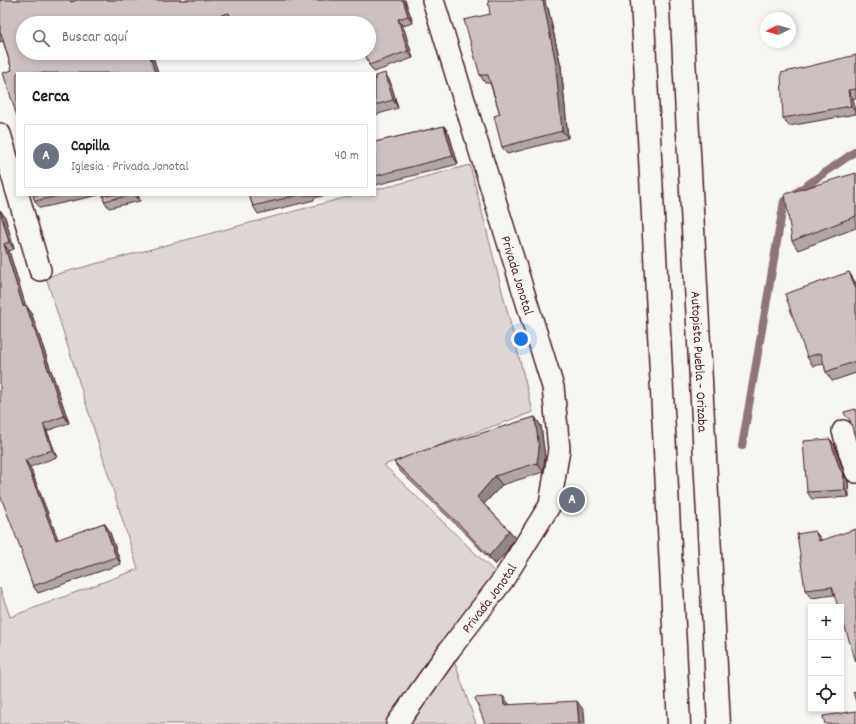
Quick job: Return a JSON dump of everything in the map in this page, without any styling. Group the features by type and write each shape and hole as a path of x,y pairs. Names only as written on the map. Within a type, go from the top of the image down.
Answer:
{"highway":[{"path":"642,0 679,724"},
{"name":"Autopista Puebla - Orizaba","path":"681,0 719,724"}],"street":[{"name":"Privada Jonotal","path":"398,724 450,648 503,580 550,506 559,449 553,387 433,0"},
{"path":"0,134 16,190"},
{"path":"18,196 40,270"},
{"path":"843,432 856,472"}],"shaded area":[{"path":"470,165 533,412 384,465 503,580 450,649 476,724 0,724 0,588 10,617 138,569 46,277 351,196 376,196 376,190"}],"building":[{"path":"0,0 70,0 71,2 77,0 403,0 408,16 398,19 408,51 369,65 367,60 376,60 376,16 230,16 229,13 218,16 16,16 16,60 151,60 155,72 16,72 16,113 3,73 12,70 0,33"},
{"path":"488,0 543,1 555,59 562,131 502,147 494,116 500,114 488,75 480,75 464,20 490,14"},
{"path":"856,55 856,89 848,90 851,106 783,118 781,73"},
{"path":"385,73 393,100 376,105 376,76"},
{"path":"444,126 453,156 376,176 376,142"},
{"path":"856,173 856,216 792,241 785,194"},
{"path":"33,196 58,196 35,201"},
{"path":"103,196 127,196 104,201"},
{"path":"249,196 294,196 253,206"},
{"path":"0,210 9,242 4,244 23,306 26,305 64,416 43,424 52,450 25,460 56,540 104,523 116,557 33,586 21,553 22,552 0,495"},
{"path":"849,272 856,289 856,361 826,372 821,353 807,357 785,294"},
{"path":"856,409 856,441 850,420 844,412"},
{"path":"535,417 539,449 537,463 495,476 477,497 509,530 489,556 461,526 394,462 418,452"},
{"path":"830,439 843,474 845,490 807,492 803,441"},
{"path":"856,529 856,662 844,624 844,604 837,604 832,587 805,590 797,534 815,531 819,541"},
{"path":"856,691 856,702 853,692"},
{"path":"503,696 504,705 577,701 579,724 485,724 475,698"},
{"path":"856,711 856,724 825,724 823,716"}],"waterway":[{"path":"742,446 784,201 856,151"}],"place":[{"name":"Capilla","path":"572,500"}]}
